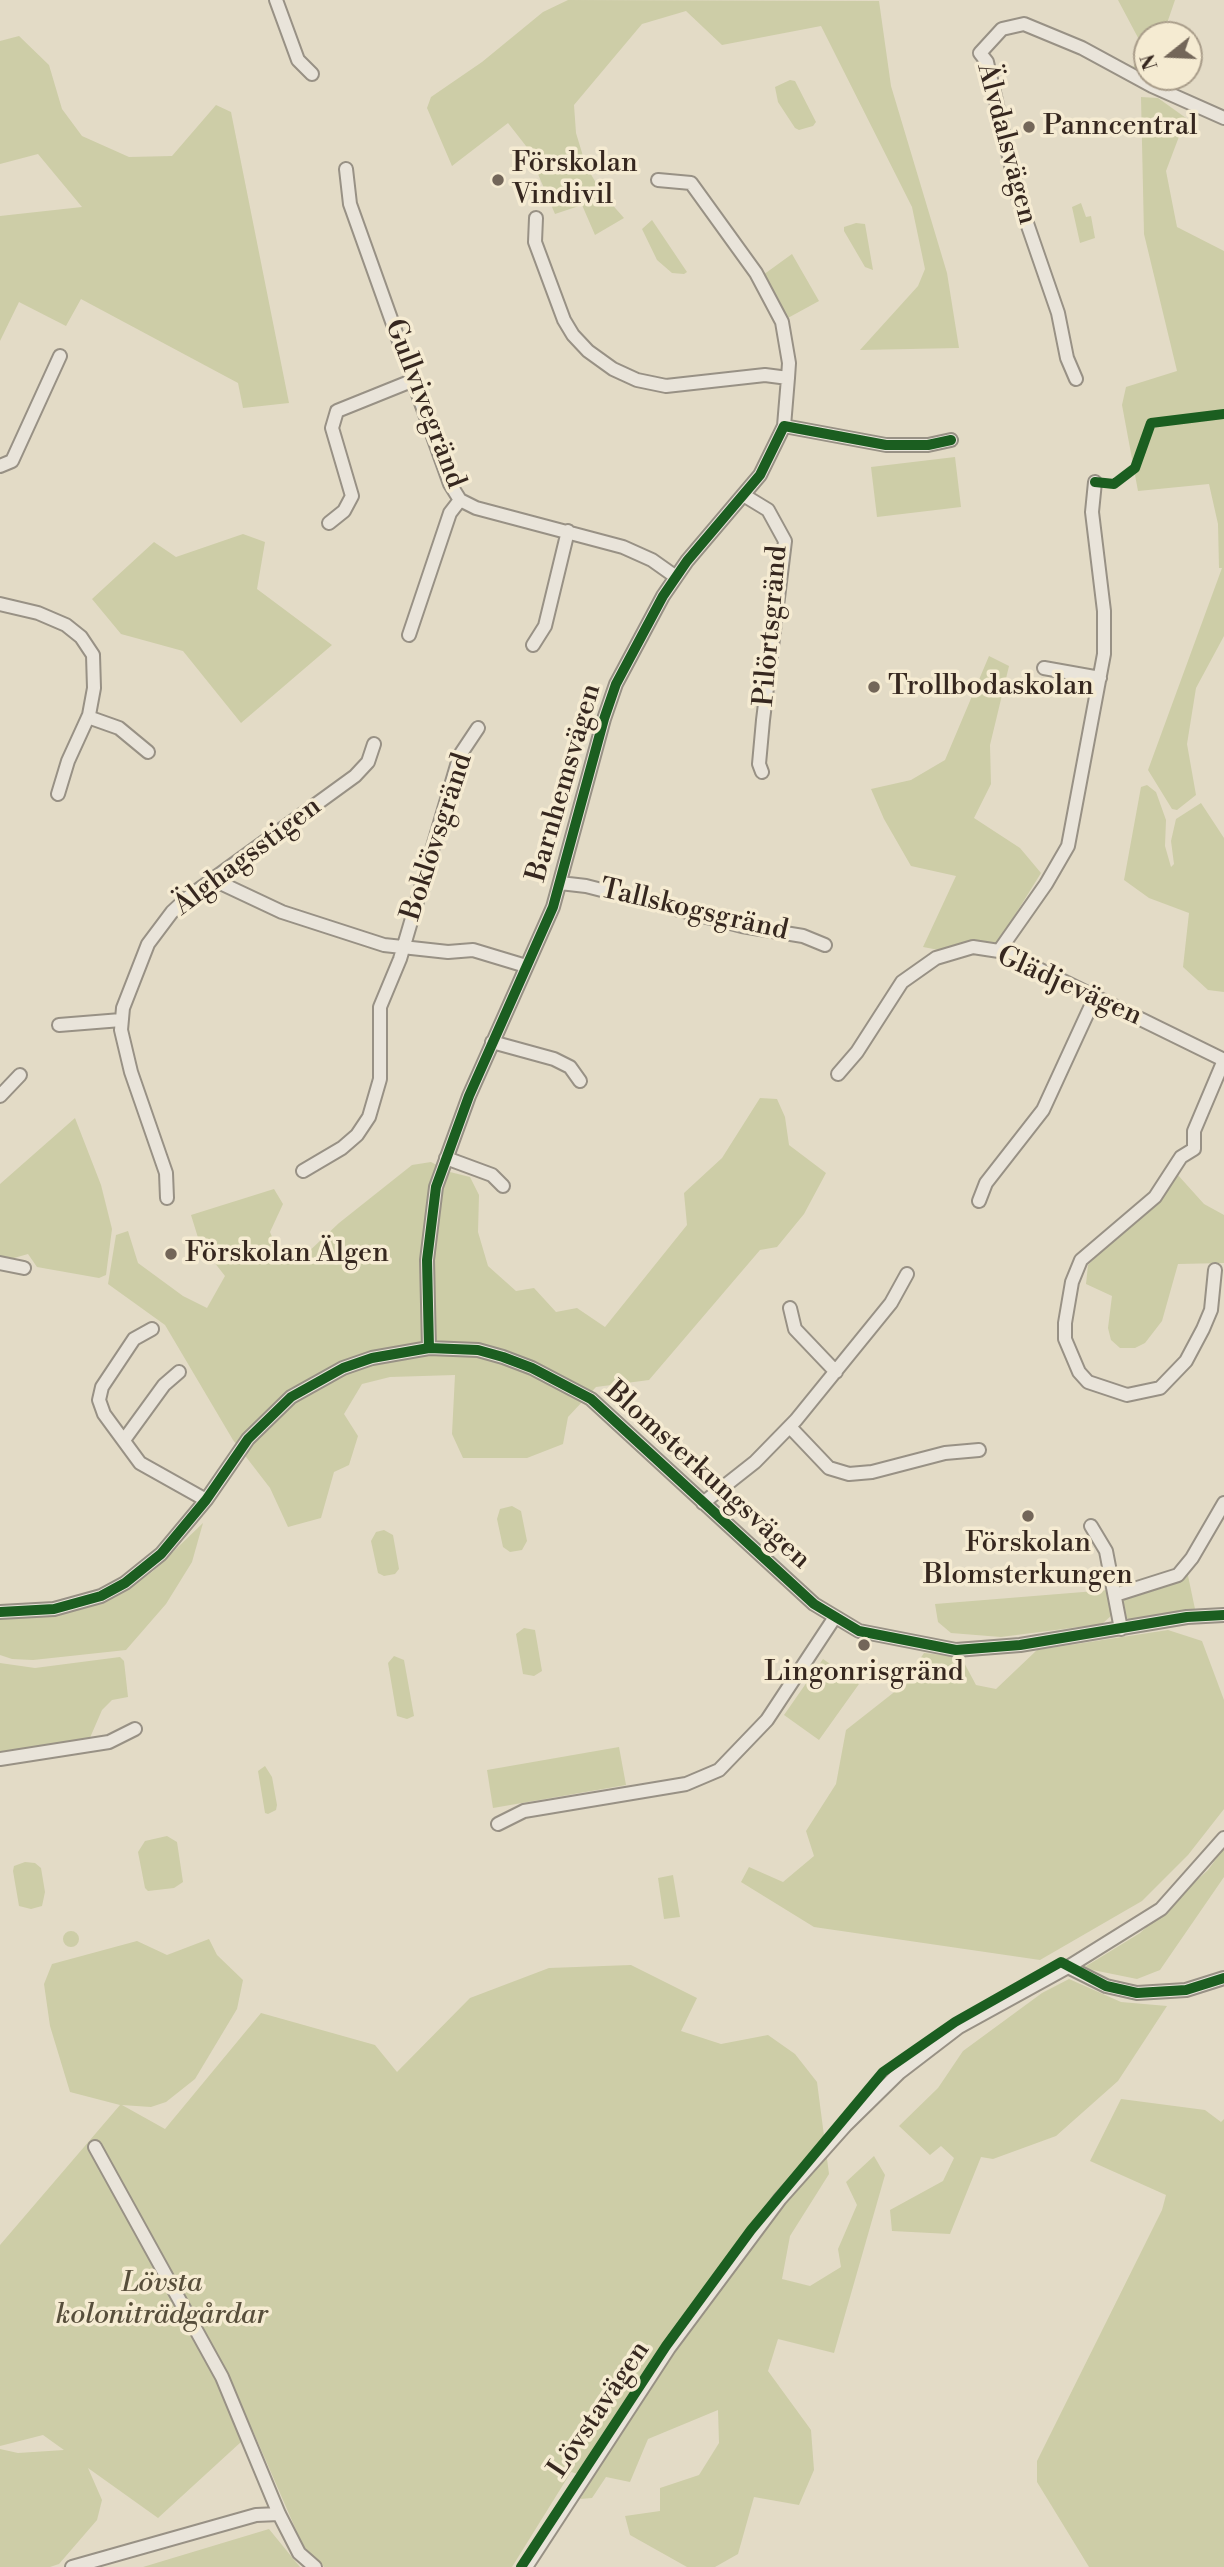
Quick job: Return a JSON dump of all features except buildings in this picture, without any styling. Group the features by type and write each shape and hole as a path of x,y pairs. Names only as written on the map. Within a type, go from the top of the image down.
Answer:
{"street":[{"path":"276,0 298,60 312,74"},
{"name":"Älvdalsvägen","path":"1076,379 1067,358 1058,313 1019,200 987,62 980,53 1002,29 1024,24 1071,43 1152,86 1224,118"},
{"name":"Gullvivegränd","path":"346,169 350,204 450,484 460,500 476,508 623,547 652,560 676,577"},
{"path":"658,180 691,183 756,273 782,322 788,378 784,426 886,445 928,445 951,440"},
{"path":"536,218 534,242 564,320 580,343 613,369 638,380 666,386 765,375 788,378"},
{"path":"0,467 12,461 60,356"},
{"path":"330,523 344,511 352,496 332,428 337,411 414,380"},
{"name":"Barnhemsvägen","path":"429,1348 429,1233 436,1187 492,1042 560,883 600,734 622,671 676,577 760,475 784,426"},
{"path":"999,951 1046,884 1068,846 1100,678 1104,611 1094,535 1095,482"},
{"name":"Pilörtsgränd","path":"745,496 768,510 785,541 763,720 759,764 762,772"},
{"path":"409,635 450,513 460,500"},
{"path":"533,645 545,626 568,531"},
{"path":"0,604 38,613 66,625 81,637 93,655 94,688 88,717 68,761 58,794"},
{"path":"1044,668 1100,678"},
{"path":"88,717 120,729 148,752"},
{"name":"Boklövsgränd","path":"303,1171 342,1148 357,1135 369,1117 380,1079 380,1006 403,949 460,755 478,728"},
{"name":"Älghagsstigen","path":"167,1198 166,1173 131,1072 121,1020 141,961 159,926 187,898 355,776 368,762 374,744"},
{"path":"214,880 282,912 403,949 448,952 473,950 526,966"},
{"name":"Tallskogsgränd","path":"560,883 586,886 742,926 803,936 825,945"},
{"name":"Glädjevägen","path":"838,1074 857,1052 902,982 921,966 956,950 973,947 999,951 1224,1060 1194,1131 1194,1149 1181,1157 1156,1197 1081,1260 1072,1282 1065,1323 1065,1339 1079,1372 1088,1382 1127,1395 1160,1388 1186,1361 1203,1329 1211,1310 1215,1270"},
{"path":"979,1201 986,1183 1043,1110 1094,997"},
{"path":"59,1025 121,1020"},
{"path":"492,1042 554,1059 570,1068 580,1081"},
{"path":"0,1096 20,1075"},
{"path":"446,1158 492,1175 503,1185"},
{"path":"0,1263 24,1268"},
{"path":"703,1503 755,1462 790,1427 891,1303 907,1275"},
{"path":"790,1308 795,1329 836,1372"},
{"path":"152,1329 134,1339 99,1395 104,1414 140,1463 206,1500"},
{"name":"Blomsterkungsvägen","path":"0,1612 54,1609 102,1596 125,1583 161,1553 206,1500 248,1439 269,1415 291,1397 343,1368 372,1358 429,1348 478,1350 503,1357 532,1368 591,1399 814,1604 859,1631 904,1642 956,1650 1020,1645 1224,1615"},
{"path":"124,1440 164,1385 179,1372"},
{"path":"790,1427 829,1468 849,1474 872,1472 945,1453 979,1450"},
{"path":"1115,1595 1178,1576 1192,1558 1224,1503"},
{"path":"1091,1526 1106,1551 1121,1629"},
{"path":"498,1824 524,1811 686,1784 719,1770 767,1720 835,1617"},
{"path":"0,1759 109,1742 135,1728"},
{"name":"Lövstavägen","path":"526,2567 574,2489 669,2348 780,2199 846,2125 899,2073 959,2027 1068,1967 1161,1909 1207,1861 1224,1838"},
{"path":"1068,1967 1106,1986 1137,1993 1185,1990 1224,1978"},
{"path":"95,2147 222,2377 279,2514 299,2553 315,2567"},
{"path":"72,2567 256,2515 279,2514"}],"green space":[{"path":"568,0 879,1 891,86 947,273 959,348 860,350 918,286 925,269 912,207 821,26 722,45 686,11 642,24 574,105 576,133 586,166 602,193 624,218 595,235 582,205 555,214 526,146 508,123 452,166 427,108 431,97 482,62 543,12"},
{"path":"1118,0 1175,0 1168,21 1133,21 1133,28"},
{"path":"19,36 49,65 62,109 82,136 129,157 172,156 216,105 231,112 289,403 243,408 238,383 81,299 66,326 19,302 0,341 0,216 82,207 38,154 0,164 0,41"},
{"path":"790,80 795,81 816,122 813,126 799,130 795,128 778,102 775,87"},
{"path":"1141,97 1158,98 1186,118 1166,171 1177,227 1224,251 1224,636 1196,688 1187,744 1196,795 1177,810 1172,809 1148,770 1222,568 1219,568 1218,524 1209,484 1138,491 1122,405 1126,387 1177,371 1144,234"},
{"path":"1081,203 1086,217 1091,216 1095,238 1080,243 1072,207"},
{"path":"652,220 687,272 684,274 672,273 657,260 642,229"},
{"path":"856,223 865,224 873,270 865,267 844,231 844,227"},
{"path":"792,254 819,301 786,319 763,275"},
{"path":"955,457 961,507 877,517 871,467"},
{"path":"243,534 265,542 257,589 332,645 241,723 183,651 121,634 92,599 154,542 176,557"},
{"path":"989,656 1009,666 990,745 991,784 974,818 1020,848 1041,873 997,944 980,942 939,950 923,947 956,876 911,866 884,819 871,789 911,780 945,760"},
{"path":"1147,785 1156,792 1166,820 1165,846 1171,867 1174,864 1171,841 1176,819 1201,803 1224,838 1224,992 1208,990 1183,967 1189,913 1149,898 1124,880 1141,787"},
{"path":"760,1098 777,1099 785,1117 789,1145 826,1173 804,1214 777,1247 760,1250 649,1380 596,1387 568,1417 563,1444 527,1458 463,1458 452,1434 455,1375 390,1377 362,1384 344,1414 358,1436 349,1465 334,1472 321,1518 288,1527 270,1488 233,1440 165,1325 108,1284 116,1235 128,1231 138,1263 183,1296 207,1308 225,1276 200,1244 191,1215 274,1189 283,1204 270,1232 282,1261 305,1255 339,1223 412,1165 431,1162 450,1172 470,1177 479,1195 478,1232 488,1266 516,1291 534,1288 556,1312 577,1308 605,1327 687,1225 684,1193 722,1158"},
{"path":"75,1118 101,1185 112,1229 106,1275 99,1278 37,1267 28,1254 7,1260 0,1258 0,1184"},
{"path":"1177,1174 1204,1204 1224,1215 1224,1263 1178,1264 1162,1321 1145,1343 1135,1348 1120,1348 1111,1340 1108,1328 1112,1296 1086,1284 1088,1265"},
{"path":"512,1506 521,1511 527,1541 522,1550 510,1552 503,1547 497,1519 500,1509"},
{"path":"203,1523 192,1562 166,1604 126,1650 33,1660 12,1659 0,1655 0,1618 55,1614 101,1602 125,1591 152,1572"},
{"path":"384,1530 393,1535 399,1569 395,1574 384,1576 378,1573 371,1541 376,1532"},
{"path":"1187,1571 1195,1609 1130,1620 1123,1615 1122,1597"},
{"path":"1108,1590 1112,1615 1102,1624 1001,1637 951,1633 938,1622 935,1604"},
{"path":"524,1628 535,1630 542,1671 534,1676 523,1674 516,1634"},
{"path":"1168,1630 1202,1641 1224,1700 1224,1809 1188,1855 1142,1901 1040,1960 814,1927 741,1882 749,1867 783,1882 814,1856 806,1831 836,1784 846,1730 902,1686 924,1653 961,1657 976,1685 996,1689 1037,1650"},
{"path":"394,1656 404,1660 414,1716 407,1719 397,1716 388,1663"},
{"path":"120,1657 124,1661 128,1697 112,1700 102,1710 89,1740 0,1752 0,1663 35,1668"},
{"path":"823,1659 859,1684 819,1740 784,1715"},
{"path":"619,1747 626,1785 493,1808 487,1770"},
{"path":"265,1766 272,1777 277,1805 276,1810 268,1814 265,1813 258,1771"},
{"path":"167,1836 177,1842 183,1882 174,1888 148,1891 145,1888 138,1852 145,1841"},
{"path":"1224,1848 1224,1877 1160,1970 1137,1979 1083,1968 1140,1933 1208,1870"},
{"path":"25,1862 35,1863 41,1868 45,1892 42,1906 31,1909 19,1906 13,1871 14,1866"},
{"path":"673,1875 680,1917 664,1919 658,1878"},
{"path":"71,1931 77,1933 77,1945 71,1947 65,1945 63,1939 65,1933"},
{"name":"Lövsta koloniträdgårdar","path":"209,1939 217,1955 243,1980 237,2009 195,2079 166,2102 151,2107 122,2105 165,2129 261,2013 375,2045 397,2072 470,1998 549,1968 631,1965 697,1998 681,2031 721,2044 768,2035 795,2054 817,2082 829,2174 790,2236 782,2279 810,2286 841,2267 838,2249 857,2205 846,2182 874,2156 885,2175 834,2353 778,2339 768,2371 811,2430 814,2470 799,2505 754,2497 738,2554 715,2567 687,2567 630,2535 625,2516 660,2511 660,2488 699,2475 719,2443 718,2410 648,2439 630,2482 606,2477 592,2498 580,2499 593,2478 571,2472 512,2567 324,2567 303,2546 253,2431 158,2518 88,2468 102,2500 97,2520 59,2564 50,2567 0,2567 0,2449 18,2453 64,2450 43,2435 0,2446 0,2245 120,2105 70,2092 50,2026 44,1984 52,1964 137,1941 167,1955"},
{"path":"1069,1979 1121,2002 1167,2006 1118,2081 1056,2136 993,2159 981,2157 950,2234 892,2231 890,2210 943,2181 954,2158 941,2146 930,2155 899,2126 938,2088 963,2051 1042,1993"},
{"path":"1121,2099 1205,2110 1221,2122 1224,2119 1224,2567 1089,2567 1037,2482 1037,2461 1162,2210 1166,2195 1090,2161"},
{"path":"269,2529 300,2567 143,2567"}],"cycle path":[{"path":"1095,482 1114,484 1135,468 1151,423 1224,414"},
{"path":"429,1348 427,1260 436,1187 469,1096 553,907 616,684 663,596 687,561 760,475 784,426 886,445 928,445 951,440"},
{"path":"0,1612 54,1609 101,1596 125,1583 161,1554 206,1500 248,1439 291,1397 343,1368 372,1358 429,1348 478,1350 503,1357 532,1368 591,1399 814,1604 859,1631 956,1650 1020,1645 1187,1617 1224,1615"},
{"path":"521,2567 666,2346 751,2230 883,2072 955,2022 1061,1962 1106,1986 1137,1993 1186,1990 1224,1978"}],"place":[{"name":"Panncentral","path":"1029,127"},
{"name":"Förskolan Vindivil","path":"498,180"},
{"name":"Trollbodaskolan","path":"874,687"},
{"name":"Förskolan Älgen","path":"171,1254"},
{"name":"Förskolan Blomsterkungen","path":"1028,1516"},
{"name":"Lingonrisgränd","path":"864,1645"}]}
